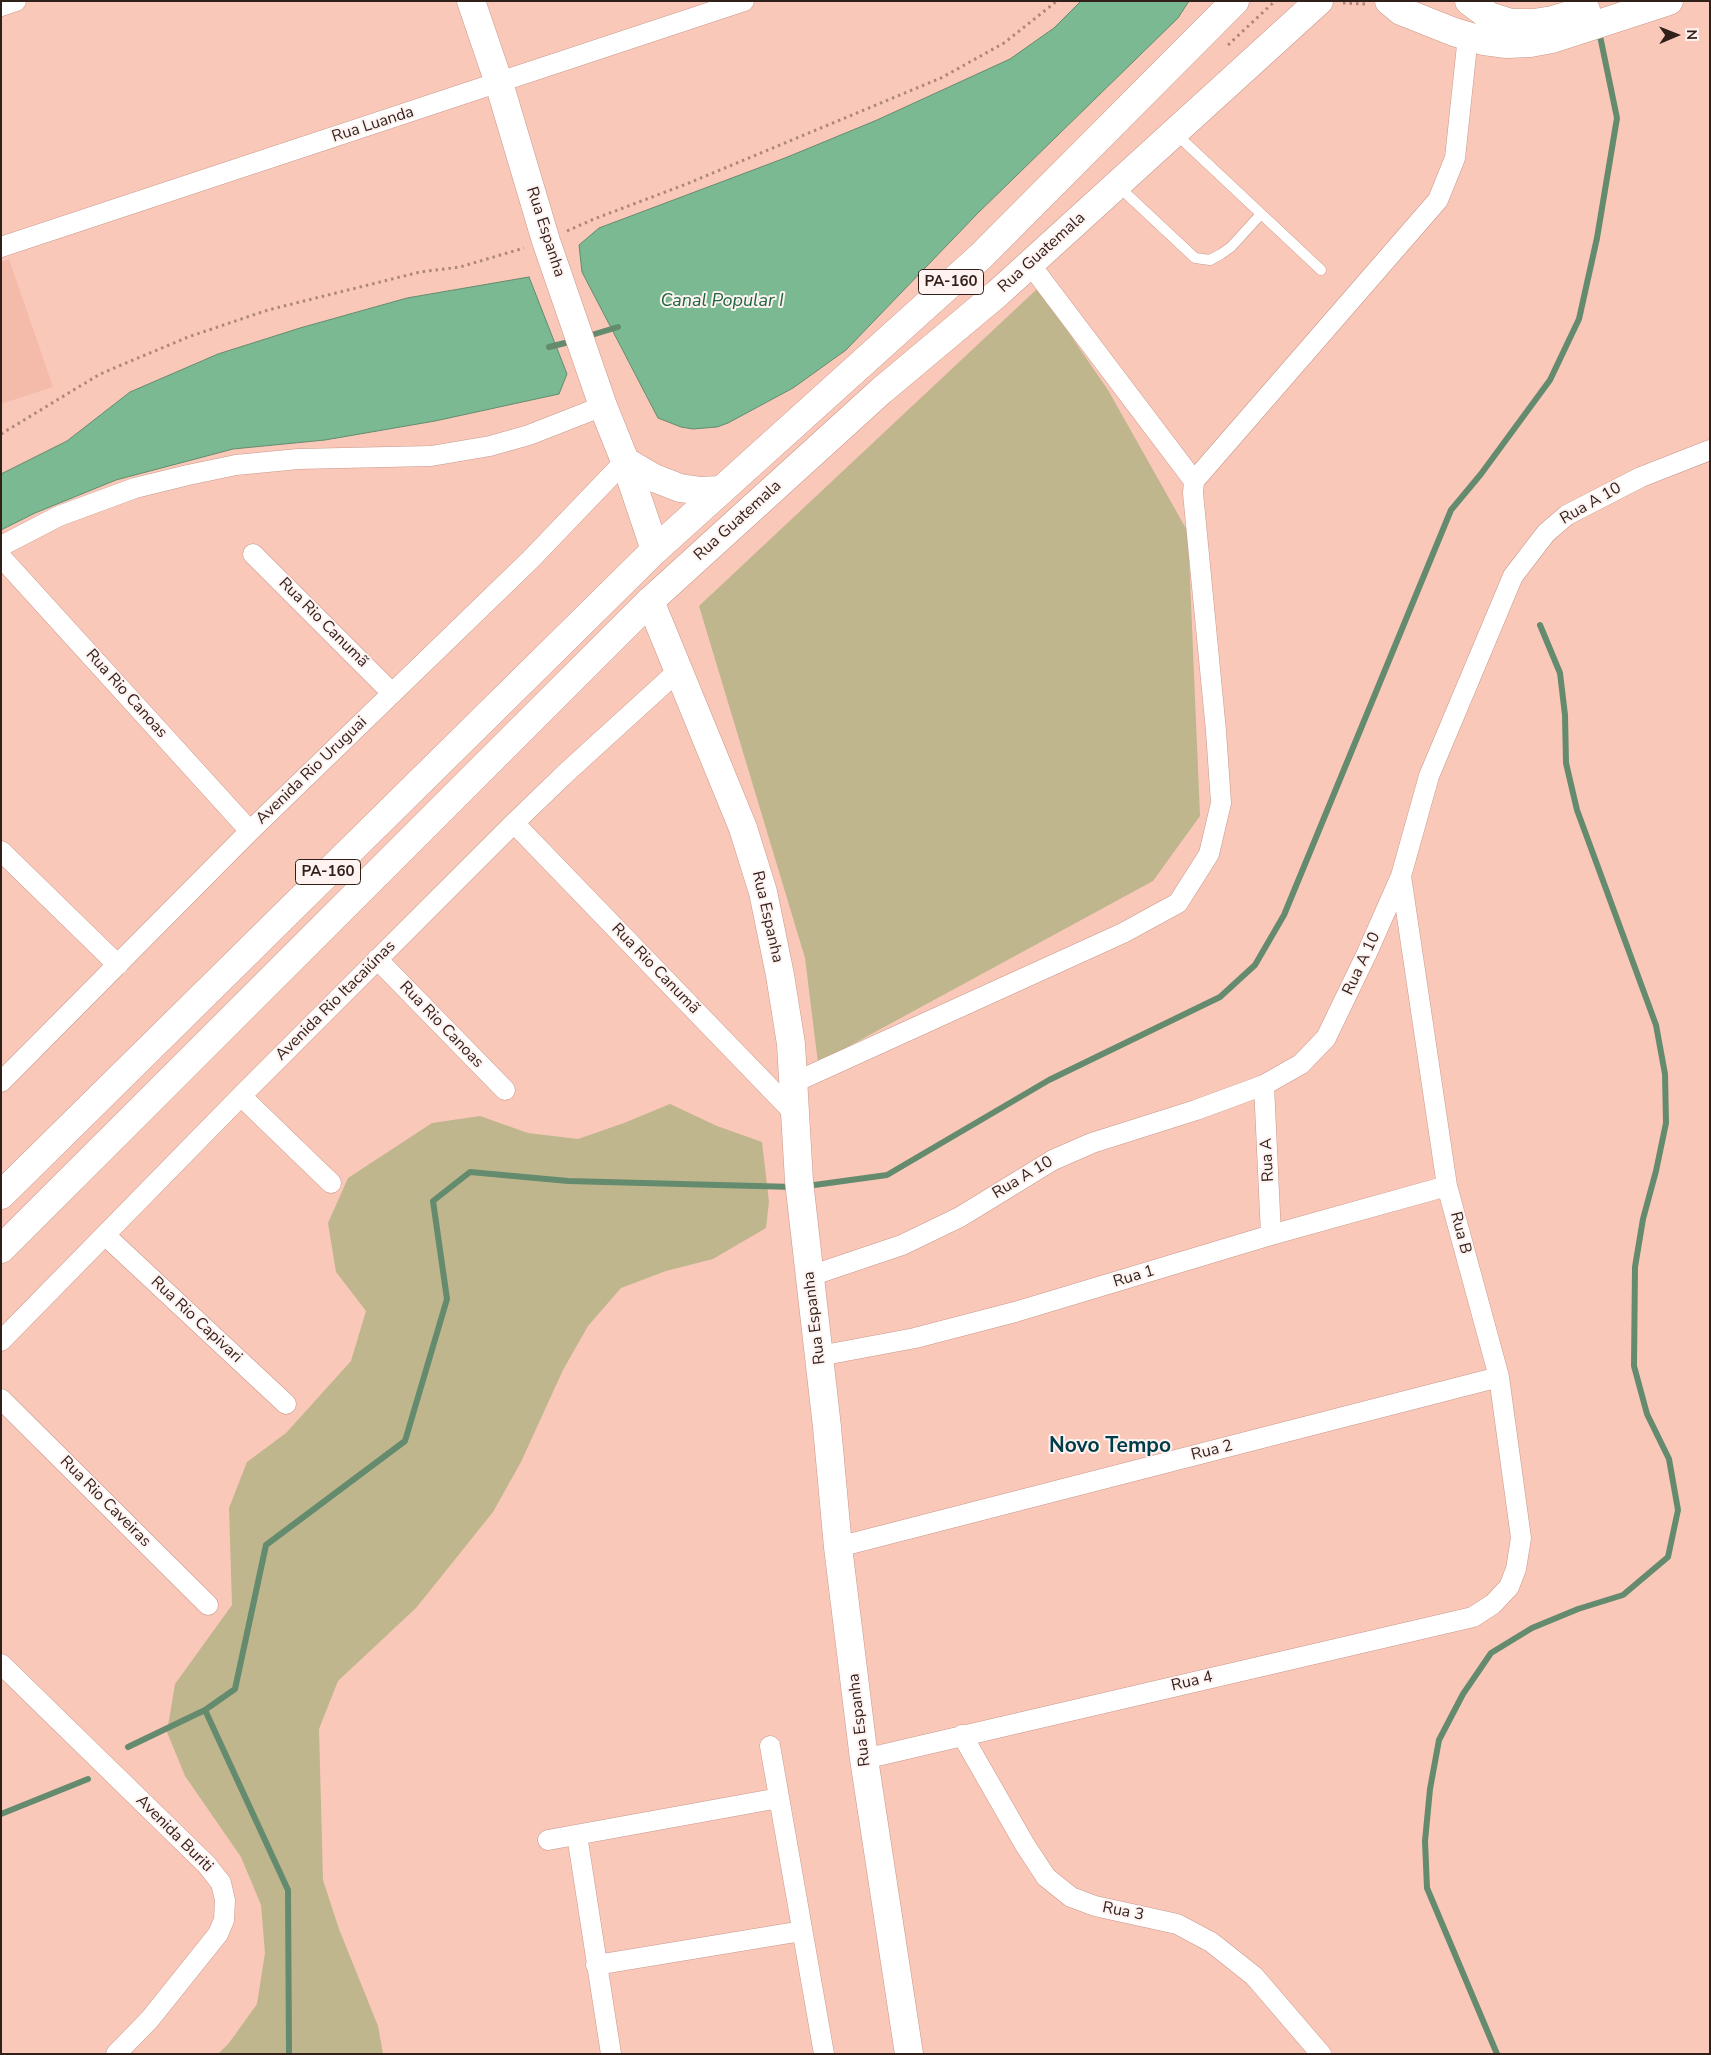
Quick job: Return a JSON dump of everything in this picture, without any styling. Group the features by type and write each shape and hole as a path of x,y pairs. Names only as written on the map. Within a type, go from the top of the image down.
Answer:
{"main road":[{"name":"Rua Espanha","path":"471,1 499,83 546,241 588,360 602,406 625,461 655,550"},
{"name":"PA-160","path":"1,1195 655,550 981,256 1235,1"},
{"path":"1389,1 1401,11 1424,22 1468,36 1507,44 1530,43 1552,39 1591,18 1622,7 1669,1"},
{"path":"1469,1 1489,16 1511,23 1591,18"},
{"name":"Rua Guatemala","path":"650,601 881,391 998,293 1174,133 1329,2"},
{"path":"859,365 881,391"},
{"path":"625,461 654,478 680,488 701,491 720,490"},
{"name":"Rua Espanha","path":"650,601 743,828 763,892 780,975 791,1044 799,1181 838,1547 864,1759 909,2054"},
{"name":"PA-160","path":"1,1249 650,601"}],"street":[{"path":"1,6 16,1"},
{"name":"Rua Luanda","path":"1,247 744,1"},
{"path":"793,1083 1123,933 1178,903 1209,854 1220,803 1216,731 1192,493 1194,481 1438,200 1455,158 1468,36"},
{"path":"1030,264 1194,481"},
{"path":"1,546 59,516 135,488 188,474 236,465 298,459 431,456 490,446 529,435 602,406"},
{"name":"Rua A 10","path":"810,1276 902,1245 960,1216 1053,1160 1092,1143 1196,1110 1264,1085 1300,1064 1326,1038 1401,876 1429,776 1513,576 1546,533 1567,515 1641,477 1710,450"},
{"name":"Avenida Rio Uruguai","path":"1,1082 250,831 531,559 625,461"},
{"name":"Rua Rio Canumã","path":"253,554 392,693"},
{"name":"Rua Rio Canoas","path":"1,556 250,831"},
{"name":"Avenida Rio Itacaiúnas","path":"1,1341 106,1236 241,1096 514,823 566,772 679,670"},
{"name":"Rua Rio Canumã","path":"514,823 795,1114"},
{"path":"1,851 118,965"},
{"name":"Rua B","path":"1401,876 1447,1186 1499,1377 1521,1538 1516,1569 1509,1587"},
{"name":"Rua Rio Canoas","path":"377,960 505,1090"},
{"name":"Rua A","path":"1264,1085 1271,1236"},
{"path":"241,1096 331,1183"},
{"name":"Rua 1","path":"819,1356 915,1338 1015,1312 1447,1186"},
{"name":"Rua Rio Capivari","path":"106,1236 286,1404"},
{"name":"Rua 2","path":"838,1547 1499,1377"},
{"name":"Rua Rio Caveiras","path":"1,1399 208,1605"},
{"name":"Rua 4","path":"864,1759 1472,1618 1494,1604 1509,1587"},
{"name":"Avenida Buriti","path":"1,1664 207,1865 221,1883 225,1900 224,1920 218,1934 150,2019 116,2054"},
{"name":"Rua 3","path":"962,1735 1025,1845 1046,1877 1071,1897 1094,1906 1177,1924 1210,1942 1254,1976 1321,2054"},
{"path":"770,1746 824,2054"},
{"path":"548,1840 779,1798"},
{"path":"577,1835 611,2054"},
{"path":"596,1966 802,1930"}],"lane":[{"path":"1174,133 1321,270"},
{"path":"1117,185 1195,258 1210,260 1221,254 1231,247 1261,214"}],"path":[{"path":"1,434 100,374 196,334 268,310 420,272 460,267 546,241 594,219 689,183 941,78 1004,43 1057,1"},
{"path":"1329,2 1368,4 1374,1"}],"shaded area":[{"path":"9,259 53,387 1,404 1,262"},
{"path":"1038,288 1108,390 1188,532 1200,816 1153,881 818,1063 805,958 699,606"},
{"path":"670,1104 717,1126 762,1142 769,1202 766,1228 713,1259 666,1271 621,1288 588,1326 563,1370 521,1462 493,1512 416,1608 338,1681 319,1729 323,1880 339,1929 378,2026 383,2054 218,2054 229,2043 257,2004 265,1953 261,1905 241,1857 185,1776 167,1732 175,1684 232,1605 229,1508 247,1462 286,1433 351,1361 366,1311 336,1272 328,1223 348,1178 432,1123 480,1116 528,1133 578,1139"}],"water":[{"name":"Canal Popular I","path":"1081,1 1189,1 1178,18 977,214 846,350 793,388 717,427 693,429 681,427 658,418 582,272 579,245 599,228 785,158 877,120 1010,59 1054,28"},
{"path":"529,277 567,374 559,394 435,421 325,440 233,449 116,480 35,513 1,530 1,474 67,441 130,392 218,354 300,328 407,298"}],"waterway":[{"path":"807,1186 887,1175 1049,1080 1220,997 1255,965 1284,915 1451,510 1481,474 1550,380 1579,319 1597,238 1617,118 1599,31"},
{"path":"585,337 618,327"},
{"path":"549,347 573,341"},
{"path":"1497,2054 1427,1888 1425,1841 1430,1789 1439,1740 1463,1694 1491,1653 1532,1628 1578,1609 1623,1595 1668,1557 1678,1510 1669,1459 1647,1414 1634,1366 1635,1267 1643,1219 1666,1123 1665,1074 1656,1025 1577,810 1566,763 1565,715 1560,673 1540,625"},
{"path":"128,1747 205,1710 235,1689 266,1545 405,1441 447,1299 433,1201 470,1172 568,1181 794,1187"},
{"path":"205,1710 288,1890 289,2054"},
{"path":"1,1814 88,1779"}],"district":[{"name":"Novo Tempo","path":"1110,1447"}]}
